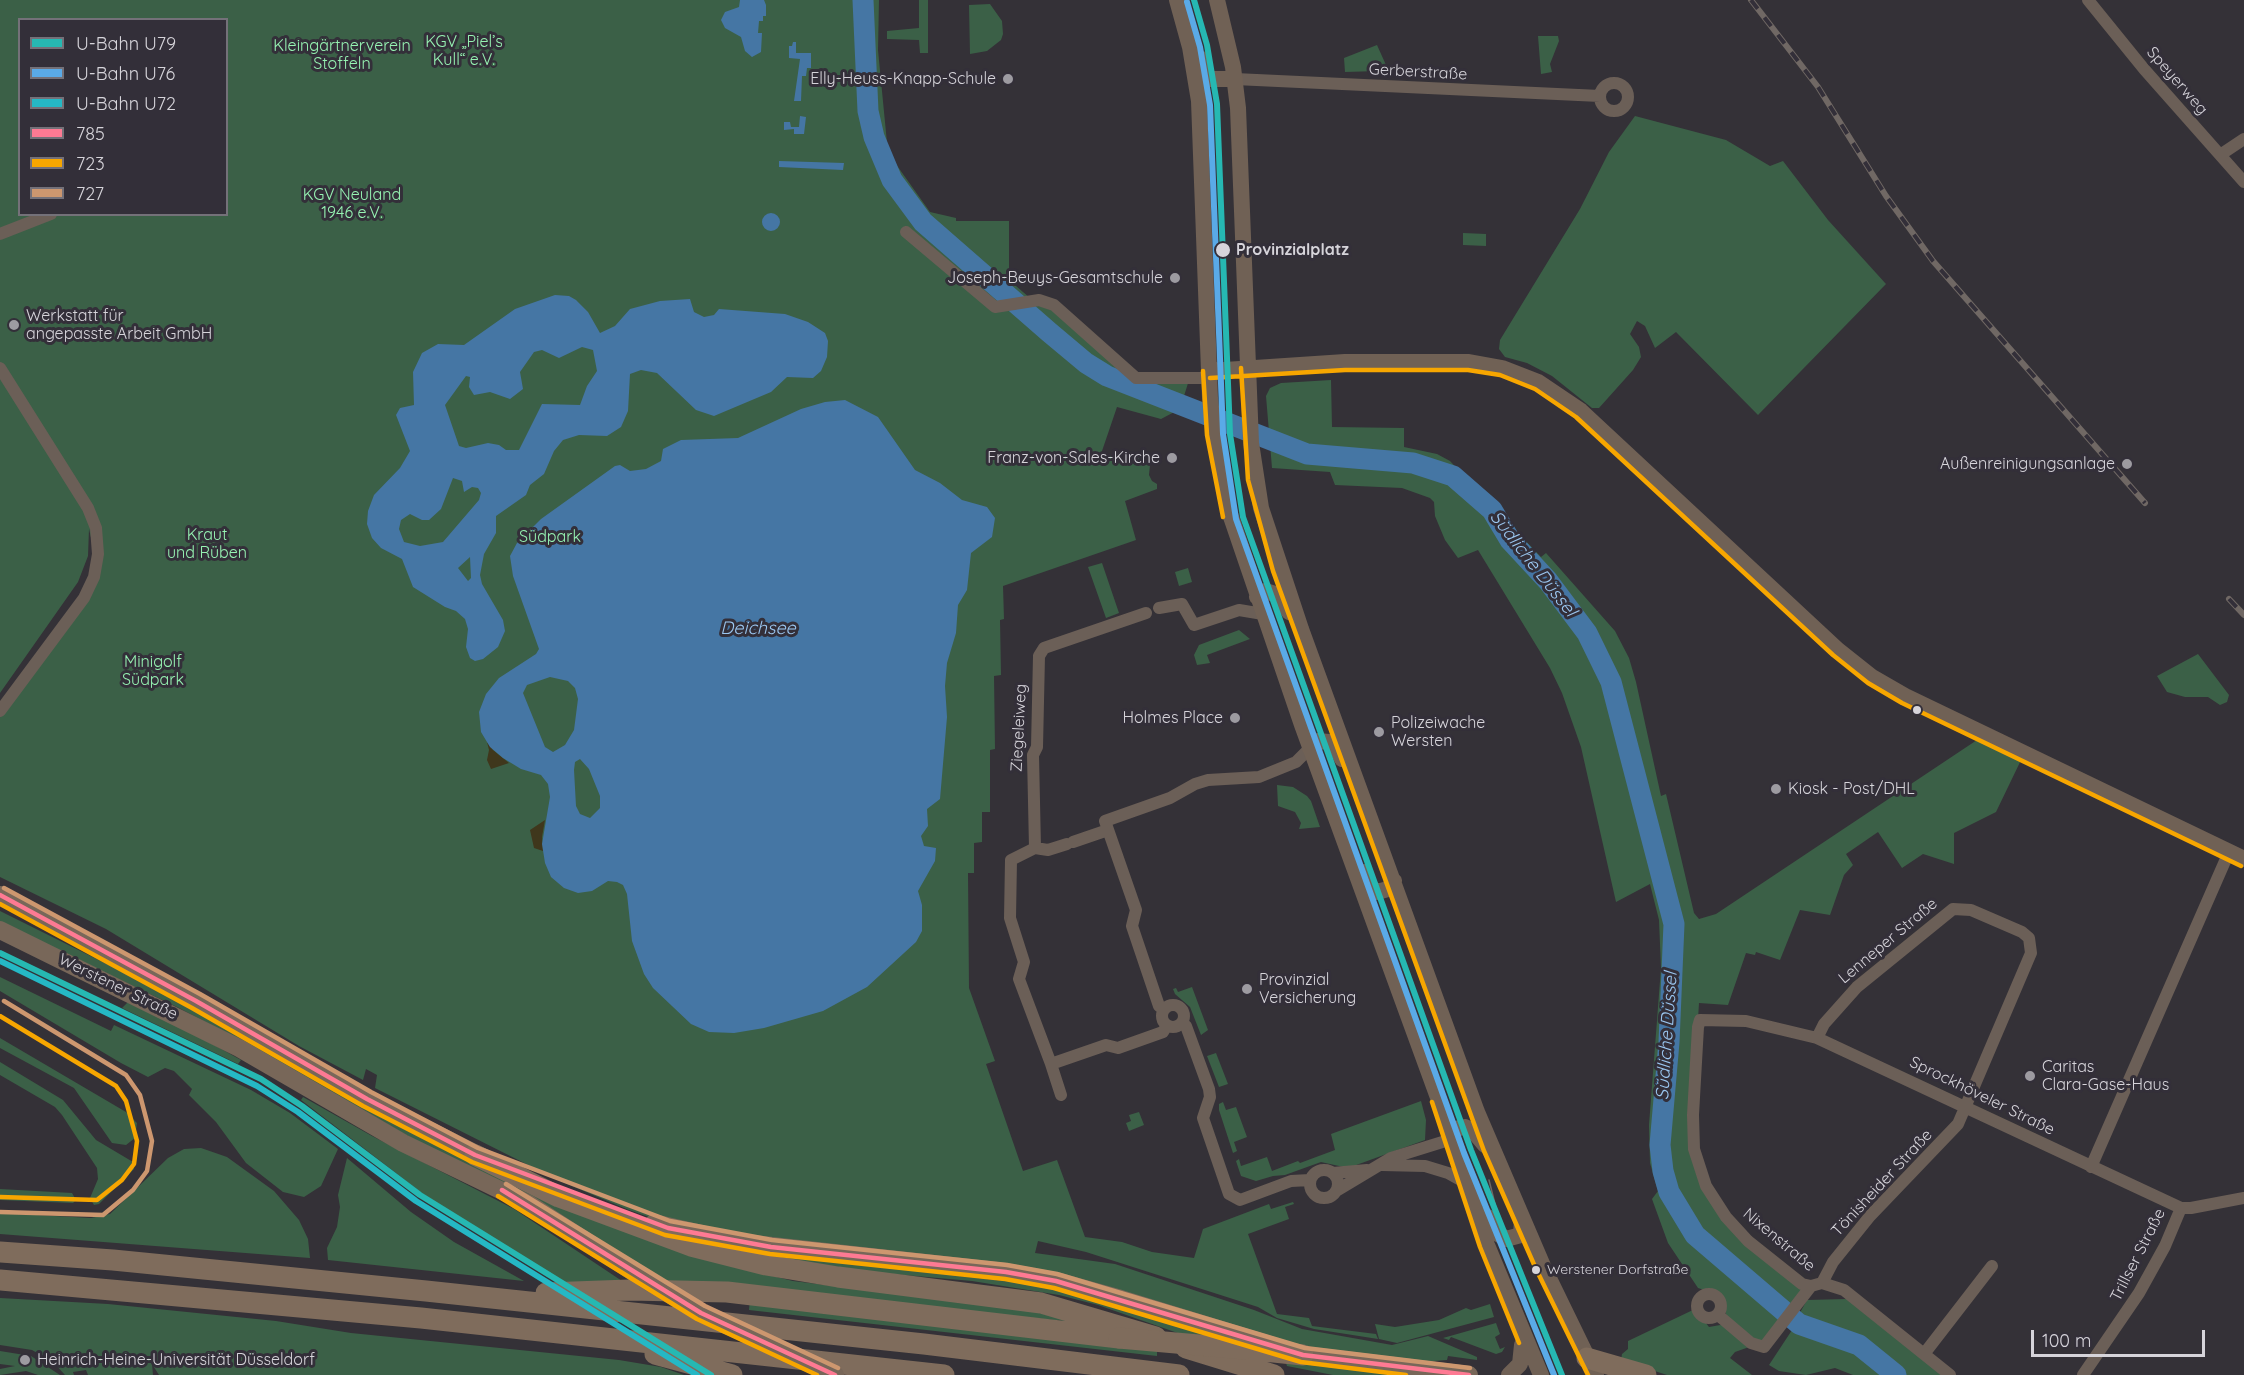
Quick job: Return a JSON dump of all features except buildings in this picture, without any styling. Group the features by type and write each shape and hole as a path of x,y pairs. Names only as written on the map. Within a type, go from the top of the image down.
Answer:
{"highway":[{"path":"475,1155 559,1197 691,1246 766,1265 838,1277 1041,1303 1088,1315 1274,1375"},
{"path":"0,1252 113,1260 426,1291 913,1342 1179,1375"},
{"path":"0,1280 398,1316 944,1375"},
{"path":"426,1291 728,1292 1119,1338 1303,1355"},
{"path":"609,1338 732,1375"},
{"path":"1592,1366 1646,1375"}],"main road":[{"path":"1177,0 1190,47 1201,131 1210,398 1214,434 1230,514 1310,748 1349,851 1476,1212 1541,1375"},
{"path":"1217,0 1235,79 1241,147 1251,443 1261,508 1301,629 1491,1148 1592,1366"},
{"path":"1190,47 1199,55 1208,79 1235,79"},
{"path":"1210,374 1248,368 1333,363 1469,362 1502,368 1538,382 1581,411 1838,650 1872,677 1905,696 2236,855"},
{"path":"1257,597 1264,591 1281,598 1294,626 1301,629"},
{"path":"1310,748 1318,741 1332,743 1342,757 1348,774 1356,777"},
{"path":"1349,851 1357,855 1372,890 1383,892 1394,881"},
{"name":"Werstener Straße","path":"0,896 196,1001 358,1094 475,1155 628,1214 678,1230 771,1247 951,1264 1056,1281 1183,1317 1303,1355 1469,1375"},
{"name":"Werstener Straße","path":"0,930 239,1048 403,1143 529,1204 701,1313 834,1375"},
{"path":"1452,1139 1454,1130 1465,1126 1491,1148"},
{"path":"1476,1212 1488,1217 1494,1231 1506,1239 1521,1235 1522,1219"},
{"path":"1509,1375 1520,1364 1522,1345 1526,1340"}],"street":[{"name":"Speyerweg","path":"2088,0 2144,69 2244,182"},
{"name":"Gerberstraße","path":"1235,79 1600,96"},
{"path":"2220,155 2244,139"},
{"path":"0,234 46,216"},
{"path":"906,232 992,305 1006,307 1043,301 1054,305 1136,378 1210,374"},
{"path":"0,368 88,508 96,528 98,554 94,577 84,598 0,711"},
{"path":"1159,608 1179,603 1194,626 1239,610 1257,597"},
{"path":"1239,610 1263,614"},
{"name":"Ziegeleiweg","path":"1035,848 1033,755 1037,747 1039,656 1048,646 1146,613"},
{"path":"1061,1095 1019,979 1024,962 1010,918 1011,860 1035,848 1048,850 1070,843 1170,798 1195,784 1208,780 1259,777 1296,762 1310,748"},
{"path":"1296,762 1320,774"},
{"path":"1107,825 1136,910 1132,926 1159,1006 1164,1010"},
{"path":"2091,1167 2236,855"},
{"name":"Lenneper Straße","path":"1817,1038 1839,1004 1950,911 1957,908 1971,910 2022,932 2029,938 2031,953 1965,1105"},
{"path":"1172,1005 1180,1007 1184,1014 1182,1023 1175,1027 1167,1025 1162,1018 1164,1010 1172,1005"},
{"name":"Sprockhöveler Straße","path":"1702,1019 1746,1020 1817,1038 1965,1105 2181,1208"},
{"name":"Nixenstraße","path":"1702,1019 1698,1026 1693,1134 1697,1160 1706,1186 1726,1217 1748,1241 1802,1284 1845,1290 1950,1375"},
{"path":"1182,1023 1186,1026 1209,1089 1210,1097 1203,1118 1231,1196 1238,1200 1291,1181 1310,1180 1320,1170 1333,1173 1377,1167 1425,1166 1449,1173 1466,1183"},
{"path":"1051,1064 1106,1045 1118,1048 1163,1032 1167,1025"},
{"name":"Tönisheider Straße","path":"1718,1315 1755,1346 1764,1347 1817,1285 1870,1216 1954,1129 1965,1105"},
{"path":"1310,1180 1311,1190 1317,1196 1328,1197 1391,1158 1452,1139"},
{"path":"1333,1173 1338,1183 1336,1191"},
{"path":"2181,1208 2244,1198"},
{"name":"Trillser Straße","path":"2082,1375 2139,1293 2165,1246 2181,1208"},
{"path":"1924,1354 1992,1266"}],"green space":[{"name":"Südpark","path":"0,0 879,0 878,50 888,153 930,212 956,218 956,221 1009,221 1009,280 1030,298 1042,302 1129,373 1189,380 1180,409 1161,419 1117,407 1101,453 1122,460 1138,458 1148,452 1151,455 1149,475 1157,484 1157,489 1125,501 1136,540 1003,586 1004,619 1000,620 1001,675 994,676 995,749 990,750 990,812 982,812 982,842 974,843 974,873 968,873 969,988 995,1061 986,1064 1023,1171 1057,1160 1085,1237 1122,1242 1152,1252 1194,1258 1203,1229 1269,1204 1271,1209 1293,1202 1294,1204 1285,1207 1289,1219 1248,1234 1277,1314 1309,1318 1312,1326 1376,1334 1378,1339 1314,1329 1277,1318 1258,1307 1086,1252 1038,1241 1035,1253 1115,1264 1254,1310 1302,1329 1392,1345 1428,1336 1477,1357 1477,1360 1448,1356 1447,1360 1421,1362 1340,1352 1289,1343 1165,1306 840,1249 669,1224 560,1181 375,1088 377,1075 366,1069 363,1080 299,1046 106,929 0,877 0,717 74,611 88,582 94,551 89,529 88,556 78,582 0,693"},
{"path":"919,0 928,0 928,53 920,53 919,40 887,39 887,31 919,28"},
{"path":"990,4 1002,21 1001,40 987,51 970,54 969,5"},
{"path":"1538,36 1558,36 1559,41 1550,64 1552,72 1541,74"},
{"path":"1377,45 1386,65 1378,71 1345,72 1344,58"},
{"path":"1635,116 1726,140 1770,166 1783,161 1828,220 1886,284 1758,415 1676,332 1655,348 1645,326 1637,321 1630,334 1639,347 1641,357 1633,370 1599,408 1592,408 1552,376 1527,363 1505,357 1499,349 1500,340 1580,209 1609,152"},
{"path":"1463,233 1486,234 1486,246 1463,245"},
{"path":"1331,380 1332,427 1404,428 1404,447 1437,454 1450,461 1541,557 1546,553 1615,631 1629,658 1636,682 1661,796 1666,794 1694,913 1699,919 1716,914 1980,738 2022,758 1996,812 1954,833 1954,864 1923,854 1902,868 1878,832 1846,854 1853,865 1844,875 1830,915 1800,910 1780,960 1756,952 1755,955 1746,953 1728,1005 1699,1003 1691,1134 1725,1218 1805,1289 1762,1341 1756,1340 1727,1318 1722,1298 1698,1288 1668,1243 1652,1199 1658,1191 1650,1163 1649,1125 1661,968 1659,920 1650,884 1616,902 1581,747 1562,693 1550,668 1478,550 1458,558 1445,540 1435,516 1434,502 1430,498 1402,488 1335,485 1330,472 1272,468 1266,396 1270,388 1281,383"},
{"path":"1102,563 1119,613 1106,618 1088,567"},
{"path":"1188,568 1192,582 1179,586 1175,572"},
{"path":"1239,630 1250,639 1207,655 1210,663 1197,665 1194,655 1199,645"},
{"path":"2198,654 2229,695 2227,702 2220,705 2208,697 2185,697 2167,692 2157,676"},
{"path":"1277,785 1293,787 1307,796 1320,827 1299,829 1301,823 1295,812 1278,806"},
{"path":"0,911 696,1257 793,1281 1021,1309 1085,1323 665,1283 242,1041 177,1007 0,922"},
{"path":"0,977 111,1031 114,1025 251,1090 290,1113 338,1149 321,1186 304,1197 283,1192 246,1163 216,1122 189,1095 192,1089 174,1071 165,1068 148,1077 121,1063 0,991"},
{"path":"1192,987 1208,1030 1201,1035 1190,1007 1175,994 1173,989 1176,988 1178,992"},
{"path":"128,1002 241,1060 238,1064 122,1008"},
{"path":"0,1038 126,1112 137,1123 135,1138 126,1145 112,1143 74,1088 0,1048"},
{"path":"1216,1053 1228,1084 1219,1087 1207,1056"},
{"path":"0,1062 63,1100 96,1140 133,1162 134,1169 99,1204 94,1205 90,1198 98,1179 97,1168 62,1115 55,1107 0,1075"},
{"path":"303,1097 372,1136 514,1209 628,1285 575,1289 426,1196 301,1100"},
{"path":"1421,1101 1426,1120 1425,1140 1348,1168 1321,1162 1285,1175 1256,1181 1241,1176 1236,1161 1239,1159 1241,1166 1267,1157 1272,1171 1298,1161 1300,1163 1335,1150 1331,1134"},
{"path":"1223,1102 1226,1110 1236,1107 1247,1137 1234,1142 1237,1151 1233,1153 1219,1110 1219,1104"},
{"path":"1139,1112 1144,1125 1129,1131 1126,1123 1131,1121 1129,1115"},
{"path":"201,1148 227,1157 274,1191 299,1220 308,1239 310,1258 0,1234 0,1213 91,1218 110,1214 168,1158 184,1149"},
{"path":"347,1158 411,1212 454,1242 524,1281 328,1260 327,1248 337,1227 340,1207 338,1195"},
{"path":"0,1189 72,1193 76,1200 73,1203 0,1200"},
{"path":"777,1255 1047,1286 1231,1340 1189,1337 1098,1305 1059,1295 972,1281 870,1272 779,1258"},
{"path":"0,1298 108,1304 276,1321 351,1333 619,1360 661,1367 684,1375 159,1375 152,1364 153,1375 88,1375 86,1370 73,1372 74,1375 65,1375 53,1362 32,1350 0,1345"},
{"path":"750,1299 1157,1350 1157,1356 749,1310"},
{"path":"1847,1299 1942,1375 1900,1375 1875,1353 1858,1342 1845,1336 1813,1330 1797,1318 1807,1300"},
{"path":"1490,1304 1494,1317 1397,1343 1379,1339 1375,1324 1395,1327 1439,1320 1466,1308 1471,1310"},
{"path":"1695,1309 1709,1327 1726,1324 1752,1346 1735,1352 1730,1358 1752,1375 1667,1375 1621,1360 1622,1354 1628,1349 1628,1341"},
{"path":"1496,1323 1500,1334 1495,1337 1500,1349 1505,1347 1502,1352 1496,1354 1451,1337 1449,1340 1443,1338"},
{"path":"1796,1324 1811,1333 1857,1346 1895,1375 1853,1375 1835,1368 1806,1375 1779,1371 1769,1365"},
{"path":"0,1351 31,1356 60,1375 38,1375 26,1371 0,1375 0,1369 15,1366 0,1364"},
{"path":"1285,1360 1414,1375 1333,1375 1287,1366"}],"sand":[{"path":"487,742 509,763 491,769 487,760 489,750"},
{"path":"545,820 542,837 543,851 534,848 530,830"}],"water":[{"path":"740,0 764,0 766,5 766,16 763,16 763,21 759,21 758,33 762,33 761,52 752,57 745,51 741,37 725,28 721,20 725,12 739,7"},
{"path":"793,42 796,42 796,53 811,53 811,68 807,68 806,76 802,76 801,101 794,101 800,59 789,58 789,46 792,46"},
{"path":"800,116 806,117 804,134 794,134 794,129 784,130 784,122 790,122 791,127 799,127"},
{"path":"779,161 844,163 843,170 779,167"},
{"path":"767,213 775,213 780,218 778,229 767,231 762,226 762,218"},
{"path":"555,295 569,296 588,312 600,333 615,326 630,309 660,301 690,299 694,312 704,317 714,315 719,309 785,314 808,322 825,333 828,341 827,357 821,371 813,378 787,377 771,392 714,416 696,410 657,373 641,370 630,374 628,411 621,427 607,436 579,435 563,440 554,451 544,474 530,485 526,495 496,516 496,533 484,554 480,575 482,584 503,620 505,631 498,647 483,659 475,661 470,658 466,647 468,629 465,619 456,611 445,607 413,587 402,559 381,548 372,538 367,524 368,511 374,495 400,468 410,451 396,415 400,408 414,405 413,372 422,353 438,344 464,345 515,309","holes":["582,347 593,350 597,371 587,386 580,405 542,404 519,450 506,450 499,445 488,443 466,448 459,446 445,405 466,376 470,377 469,387 474,395 490,392 510,399 523,389 520,372 534,352 542,350 559,358","453,478 462,481 464,492 472,487 478,488 481,493 479,500 443,542 420,546 404,542 399,529 401,520 410,514 422,520 429,520 441,509","470,557 471,578 468,581 458,568"]},
{"name":"Deichsee","path":"845,400 878,417 915,470 940,483 962,500 987,507 995,518 992,537 971,553 967,590 958,605 956,633 947,663 945,686 947,717 940,799 927,809 928,826 921,836 924,846 936,848 935,861 918,891 922,905 922,931 916,942 867,987 823,1011 764,1028 734,1033 709,1032 691,1024 653,988 644,974 632,941 627,894 623,885 608,881 592,891 578,893 564,888 551,877 545,863 542,844 550,797 548,784 541,775 521,769 490,747 481,732 479,712 486,694 499,678 536,654 539,649 513,576 510,556 517,543 541,519 615,466 620,465 630,471 646,469 661,461 663,449 681,440 738,438 801,409 825,402","holes":["550,677 568,681 575,688 578,699 574,730 565,745 553,752 545,747 523,693 527,685","580,759 589,769 600,796 600,808 590,818 580,814 576,806 574,770 575,762"]}],"waterway":[{"name":"Südliche Düssel","path":"863,0 868,111 874,137 892,180 923,222 1049,332 1086,363 1107,376 1307,454 1413,463 1453,476 1492,510 1510,540 1548,581 1587,633 1611,682 1674,924 1669,1042 1660,1145 1663,1171 1669,1192 1695,1235 1799,1324 1859,1345 1896,1375"}],"tram line":[{"path":"1489,1180 1501,1228"}],"railway":[{"path":"1751,0 1818,87 1886,196 1933,261 2145,503"},
{"path":"2229,599 2244,615"}],"metro line":[{"name":"U79","path":"1194,0 1207,45 1217,104 1230,434 1243,517 1471,1150 1562,1375"},
{"name":"U76","path":"1187,2 1200,47 1210,105 1223,434 1236,519 1464,1153 1554,1375"},
{"name":"U79","path":"0,953 261,1079 302,1106 420,1195 711,1375"},
{"name":"U72","path":"0,961 257,1086 298,1112 416,1201 697,1375"}],"transit line":[{"name":"723","path":"1241,368 1248,480 1273,571 1484,1151 1536,1269 1588,1375"},
{"name":"723","path":"1210,378 1345,370 1468,370 1500,375 1535,389 1576,417 1833,655 1868,683 1902,703 2241,866"},
{"name":"723","path":"1203,371 1207,435 1223,517"},
{"name":"727","path":"4,888 200,994 371,1092 478,1148 670,1221 772,1240 1007,1265 1057,1274 1305,1348 1470,1368"},
{"name":"785","path":"0,895 196,1001 367,1099 475,1155 668,1228 771,1247 1006,1272 1056,1281 1303,1355 1469,1375"},
{"name":"723","path":"0,904 192,1008 363,1106 472,1162 665,1235 770,1254 1005,1279 1054,1288 1301,1362 1406,1375"},
{"name":"727","path":"0,1212 103,1215 133,1190 147,1171 152,1141 140,1095 126,1075 4,1001"},
{"name":"723","path":"0,1016 116,1086 126,1101 137,1141 134,1164 122,1180 97,1200 0,1197"},
{"name":"723","path":"1432,1102 1480,1247 1519,1343"},
{"name":"727","path":"506,1184 705,1306 838,1368"},
{"name":"785","path":"502,1190 701,1313 835,1375"},
{"name":"723","path":"498,1196 697,1319 817,1375"}],"place":[{"name":"Elly-Heuss-Knapp-Schule","path":"1008,79"},
{"name":"Provinzialplatz","path":"1223,250"},
{"name":"Joseph-Beuys-Gesamtschule","path":"1175,278"},
{"name":"Werkstatt für angepasste Arbeit GmbH","path":"14,325"},
{"name":"Franz-von-Sales-Kirche","path":"1172,458"},
{"name":"Außenreinigungsanlage","path":"2127,464"},
{"name":"Holmes Place","path":"1235,718"},
{"name":"Polizeiwache Wersten","path":"1379,732"},
{"name":"Kiosk - Post/DHL","path":"1776,789"},
{"name":"Provinzial Versicherung","path":"1247,989"},
{"name":"Caritas Clara-Gase-Haus","path":"2030,1076"},
{"name":"Werstener Dorfstraße","path":"1536,1270"},
{"name":"Heinrich-Heine-Universität Düsseldorf","path":"25,1360"}],"park label":[{"name":"KGV „Piel’s Kull“ e.V.","path":"464,51"},
{"name":"Kleingärtnerverein Stoffeln","path":"342,55"},
{"name":"KGV Neuland 1946 e.V.","path":"352,204"},
{"name":"Kraut und Rüben","path":"207,544"},
{"name":"Minigolf Südpark","path":"153,671"}]}
